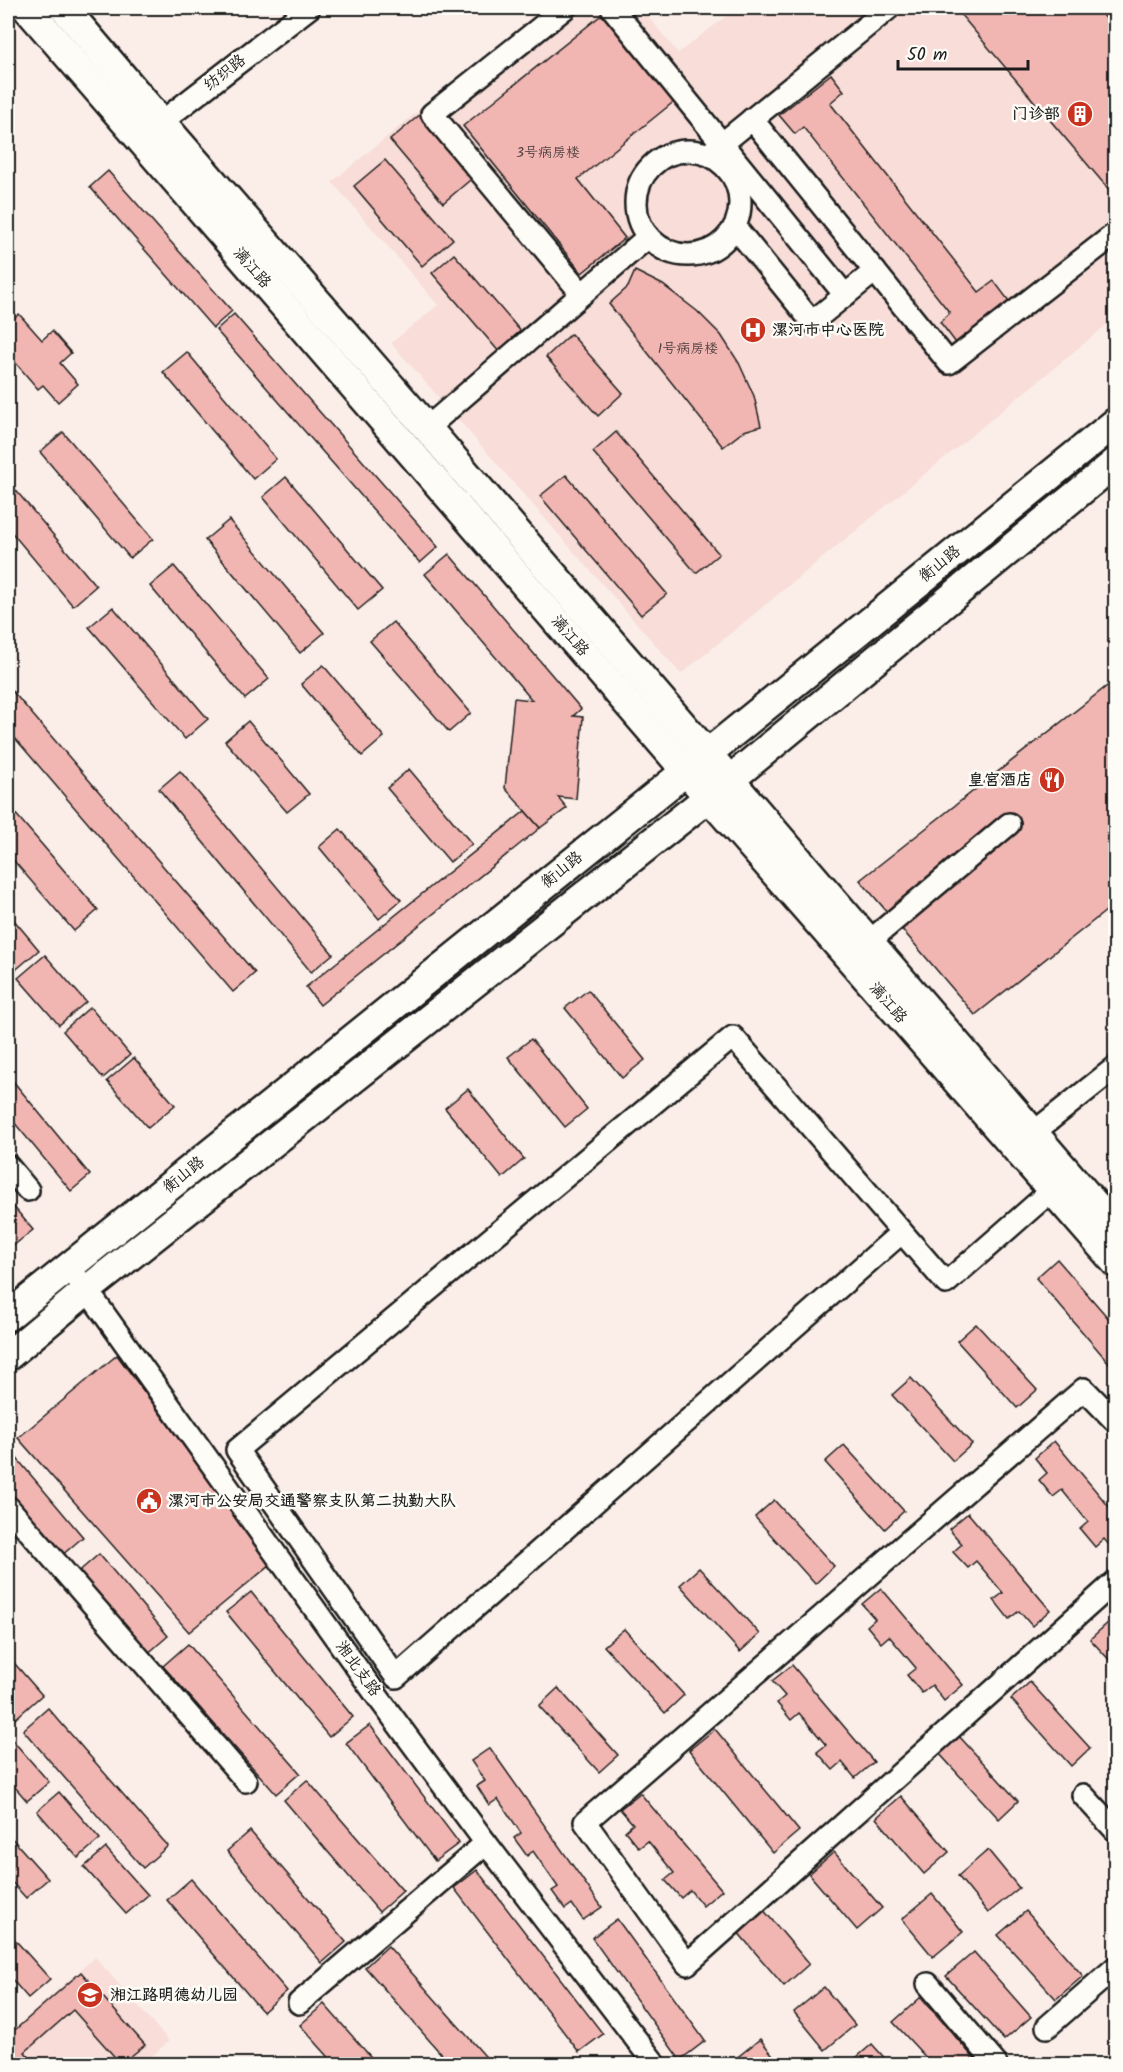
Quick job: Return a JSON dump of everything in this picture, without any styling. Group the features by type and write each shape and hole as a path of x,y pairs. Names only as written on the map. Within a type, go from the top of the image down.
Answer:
{"street":[{"name":"漓江路","path":"27,8 150,131 427,428 719,789 859,950 1052,1190 1116,1263"},
{"name":"漓江路","path":"64,8 150,131 697,762"},
{"name":"纺织路","path":"150,131 309,8"},
{"path":"565,8 432,114 582,294"},
{"path":"612,8 716,148 845,295"},
{"path":"716,148 723,164 734,177 740,193 740,210 735,227 725,241 711,251 695,255 678,255 662,249 648,237 639,222 635,205 637,187 645,172 658,159 674,152 716,148 889,8"},
{"path":"752,119 950,363 1116,233"},
{"path":"735,227 812,322 875,271"},
{"path":"427,428 648,237"},
{"name":"衡山路","path":"8,1316 1116,422"},
{"name":"衡山路","path":"8,1356 87,1290 719,789 1116,462"},
{"path":"859,950 1009,824"},
{"name":"漓江路","path":"859,950 1033,1133 1116,1229"},
{"path":"902,1232 396,1677 237,1450 733,1037 902,1232 946,1283 1052,1190"},
{"path":"1033,1133 1116,1067"},
{"path":"8,1166 28,1190"},
{"name":"湘北支路","path":"68,1267 87,1290 377,1696 486,1844 656,2064"},
{"path":"1116,1422 1084,1389 585,1822 687,1964 1116,1581"},
{"path":"8,1507 246,1781"},
{"path":"1083,1795 1116,1831"},
{"path":"299,2003 486,1844"},
{"path":"1047,2027 1116,1967"},
{"path":"928,1984 996,2064"}],"shaded area":[{"name":"漯河市中心医院","path":"543,8 641,8 678,53 737,8 1115,8 1115,318 681,674 391,343 438,305 332,182"},
{"name":"湘江路明德幼儿园","path":"95,1957 169,2041 143,2064 8,2064 8,2034"}],"building":[{"name":"门诊部","path":"955,8 1097,8 1116,30 1116,198"},
{"path":"605,12 676,100 578,179 625,238 582,273 463,126"},
{"path":"831,74 844,91 830,103 979,292 994,281 1009,301 956,343 940,322 950,313 803,127 795,134 779,115"},
{"path":"423,112 476,175 443,203 390,140"},
{"path":"385,160 453,239 422,266 354,186"},
{"path":"108,171 232,311 213,328 90,187"},
{"path":"454,254 523,334 500,353 432,273"},
{"path":"635,271 663,285 697,311 721,335 739,363 754,396 761,426 744,431 723,447 609,304 628,287"},
{"path":"19,314 42,340 52,331 71,353 60,363 78,384 58,402 43,385 38,389 8,354 12,350 8,345 8,324"},
{"path":"234,314 438,547 420,563 216,330"},
{"path":"571,334 623,393 598,416 546,357"},
{"path":"187,352 276,459 253,479 163,372"},
{"path":"63,432 153,539 130,558 40,452"},
{"path":"616,432 719,554 696,573 593,452"},
{"path":"566,475 667,594 641,615 540,496"},
{"path":"286,477 382,590 358,610 263,497"},
{"path":"8,481 96,586 73,606 8,528"},
{"path":"229,520 324,633 300,653 205,540"},
{"path":"449,554 581,709 573,716 583,717 576,799 558,797 567,808 540,828 505,788 514,698 532,700 425,574"},
{"path":"174,566 269,679 245,699 150,586"},
{"path":"113,607 208,719 185,739 89,627"},
{"path":"393,622 471,713 449,732 370,641"},
{"path":"323,665 384,737 362,756 301,684"},
{"name":"皇宫酒店","path":"1116,679 1116,903 975,1015 860,880"},
{"path":"8,686 255,973 233,992 8,730"},
{"path":"248,721 309,794 287,812 225,741"},
{"path":"409,769 472,844 450,862 387,788"},
{"path":"180,771 333,954 311,972 159,789"},
{"path":"8,805 98,910 74,931 8,854"},
{"path":"525,811 540,828 320,1005 306,987"},
{"path":"340,829 401,900 379,919 319,847"},
{"path":"8,913 39,950 12,973 8,968"},
{"path":"45,955 86,1002 59,1025 18,978"},
{"path":"588,990 645,1060 622,1078 565,1008"},
{"path":"90,1007 130,1055 103,1078 63,1031"},
{"path":"531,1039 587,1109 565,1127 508,1057"},
{"path":"134,1058 175,1105 148,1128 107,1081"},
{"path":"8,1075 90,1175 71,1191 8,1115"},
{"path":"468,1089 524,1159 502,1178 445,1108"},
{"path":"8,1200 33,1230 13,1246 8,1240"},
{"path":"1057,1259 1116,1327 1116,1371 1036,1278"},
{"path":"976,1324 1037,1390 1017,1408 957,1341"},
{"name":"漯河市公安局交通警察支队第二执勤大队","path":"117,1355 271,1564 189,1632 18,1438"},
{"path":"911,1378 972,1444 953,1461 892,1395"},
{"path":"1054,1441 1116,1515 1116,1553 1104,1539 1095,1547 1080,1529 1088,1522 1062,1490 1053,1497 1039,1480 1047,1473 1035,1458"},
{"path":"844,1445 904,1511 885,1529 825,1462"},
{"path":"14,1455 83,1537 60,1557 8,1495 8,1460"},
{"path":"774,1500 834,1566 815,1584 755,1517"},
{"path":"968,1513 1050,1610 1032,1626 1019,1611 1009,1619 994,1600 1003,1593 976,1561 968,1568 953,1552 962,1544 949,1529"},
{"path":"99,1554 168,1636 145,1656 76,1574"},
{"path":"699,1568 760,1634 740,1652 680,1585"},
{"path":"881,1588 963,1685 944,1701 932,1685 922,1693 907,1675 916,1668 889,1636 881,1643 867,1626 875,1619 862,1604"},
{"path":"251,1592 353,1717 329,1737 226,1612"},
{"path":"1109,1622 1116,1628 1116,1667 1090,1639"},
{"path":"624,1629 684,1695 665,1713 604,1646"},
{"path":"188,1644 300,1773 276,1794 163,1666"},
{"path":"8,1656 42,1695 15,1719 8,1710"},
{"path":"792,1665 874,1762 855,1778 842,1762 833,1770 817,1752 826,1745 799,1713 791,1720 777,1703 785,1696 772,1681"},
{"path":"1030,1682 1090,1748 1071,1766 1011,1699"},
{"path":"558,1688 618,1755 599,1772 539,1706"},
{"path":"48,1708 168,1846 143,1868 23,1730"},
{"path":"370,1725 459,1843 435,1861 346,1743"},
{"path":"715,1729 799,1831 773,1853 689,1750"},
{"path":"8,1735 49,1782 27,1801 8,1779"},
{"path":"958,1735 1018,1801 999,1819 938,1752"},
{"path":"490,1748 602,1907 583,1920 572,1904 565,1909 552,1891 558,1887 533,1851 527,1856 514,1838 521,1833 498,1799 489,1805 477,1786 485,1781 471,1761"},
{"path":"307,1780 403,1891 379,1912 284,1800"},
{"path":"59,1792 100,1839 78,1858 37,1811"},
{"path":"640,1793 722,1890 703,1906 690,1890 681,1898 665,1880 674,1873 648,1841 639,1848 625,1831 633,1824 620,1809"},
{"path":"901,1796 949,1852 924,1874 876,1818"},
{"path":"250,1831 346,1942 322,1963 227,1851"},
{"path":"8,1834 48,1879 26,1898 8,1878"},
{"path":"106,1848 148,1895 126,1914 84,1867"},
{"path":"988,1850 1019,1888 988,1913 958,1876"},
{"path":"834,1852 882,1908 857,1930 809,1874"},
{"path":"477,1870 603,2034 579,2052 454,1888"},
{"path":"191,1879 287,1991 263,2012 167,1900"},
{"path":"932,1894 963,1932 933,1957 902,1919"},
{"path":"762,1908 809,1964 784,1986 736,1930"},
{"path":"1026,1911 1083,1976 1056,1999 998,1935"},
{"path":"617,1919 705,2041 680,2060 592,1938"},
{"path":"8,1932 50,1979 28,1998 8,1975"},
{"path":"388,1946 492,2064 450,2064 365,1967"},
{"path":"974,1952 1031,2017 1004,2040 946,1976"},
{"path":"81,1972 145,2045 121,2064 73,2010 25,2052 35,2064 8,2064 8,2036"},
{"path":"824,1987 855,2025 825,2050 794,2012"},
{"path":"921,1997 978,2063 932,2064 893,2022"},
{"path":"324,2004 377,2064 335,2064 300,2025"},
{"path":"760,2039 780,2064 729,2064"},
{"path":"872,2044 890,2064 849,2064"}],"place":[{"name":"门诊部","path":"1080,114"},
{"name":"漯河市中心医院","path":"753,330"},
{"name":"皇宫酒店","path":"1052,780"},
{"name":"漯河市公安局交通警察支队第二执勤大队","path":"149,1501"},
{"name":"湘江路明德幼儿园","path":"90,1995"}]}
